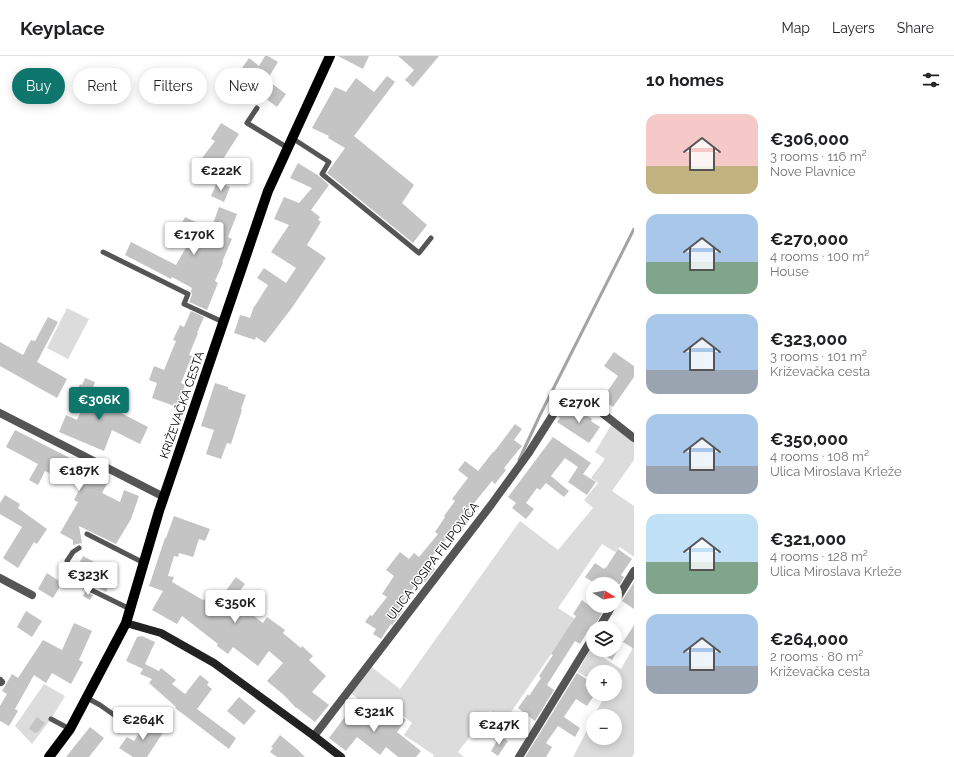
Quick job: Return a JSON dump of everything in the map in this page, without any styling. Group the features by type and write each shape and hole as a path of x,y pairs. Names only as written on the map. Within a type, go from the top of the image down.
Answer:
{"main road":[{"name":"KRIŽEVAČKA CESTA","path":"49,757 70,729 126,623 159,511 268,191 330,56"},
{"path":"126,623 161,632 214,663 341,757"}],"street":[{"name":"ULICA JOSIPA FILIPOVIĆA","path":"314,736 491,505 528,454 556,410 569,400 582,401 592,405 634,438"},
{"path":"0,413 164,497"},
{"path":"622,591 634,571"},
{"path":"0,578 32,595"},
{"path":"519,757 586,648"}],"lane":[{"path":"257,108 247,123 288,148"},
{"path":"292,138 329,162 322,174 419,253 432,238"},
{"path":"103,252 188,294 184,304 224,322"},
{"path":"87,534 144,563"},
{"path":"79,548 73,552 67,561 71,573 85,587 130,609"},
{"path":"87,698 100,705 134,729"},
{"path":"51,719 70,729"}],"shaded area":[{"path":"67,308 89,319 68,359 47,348"},
{"path":"613,422 634,438 634,460 612,491 634,506 634,557 620,547 615,552 602,544 558,608 575,619 505,721 490,711 458,752 464,757 433,757 434,755 404,735 412,723 388,704 379,715 348,691 369,665 400,689 520,521 558,550 593,508 584,500 598,483 591,478 605,459 595,452"},
{"path":"634,646 634,754 632,757 573,757 586,732 586,745 622,745 622,709 598,709 602,701 622,701 622,667"},
{"path":"586,657 602,657 615,665 586,665 586,677 578,672"},
{"path":"44,684 65,696 51,719 32,744 15,726"}],"building":[{"path":"265,56 268,56 278,62 273,70 273,68 242,68 249,58 259,66"},
{"path":"338,56 369,56 363,69"},
{"path":"398,56 439,56 413,87 405,80 414,70"},
{"path":"387,76 395,82 354,136 414,185 402,203 427,225 413,243 327,173 345,148 328,138 329,136 312,128 335,87 346,92 356,78 374,92"},
{"path":"273,84 286,94 277,107 273,104"},
{"path":"221,123 239,134 223,159 231,165 221,178 199,162 215,141 211,139"},
{"path":"298,163 319,176 329,185 311,210 320,217 318,220 321,222 307,245 326,258 291,309 265,343 256,337 255,340 234,333 240,315 250,318 254,306 268,285 257,278 264,268 286,283 296,268 271,252 289,225 274,219 284,197 299,203 312,188 290,178"},
{"path":"217,182 230,187 224,202 211,196"},
{"path":"219,207 237,214 228,237 232,239 215,281 218,283 207,310 189,302 192,295 192,288 172,277 171,279 125,255 131,242 176,265 188,244 175,237 185,217 211,229"},
{"path":"191,311 204,317 189,355 192,356 181,383 185,385 177,407 152,398 157,383 149,380 154,366 164,370 176,341 173,340 180,325 184,327"},
{"path":"48,317 58,322 37,362 67,379 57,398 0,366 0,342 23,355 31,340 35,341"},
{"path":"614,352 634,366 634,377 613,407 602,399 618,376 604,366"},
{"path":"85,378 95,382 92,390 100,394 97,401 120,410 119,412 148,427 140,444 112,430 104,451 59,432 66,415 77,420 84,404 73,400 80,384 82,385"},
{"path":"215,383 246,395 231,444 227,443 221,459 206,454 214,430 201,426"},
{"path":"571,406 574,406 592,419 591,421 600,427 589,443 557,422 560,418 558,417"},
{"path":"515,424 522,429 514,440 522,446 504,468 506,470 495,484 492,481 468,511 472,515 462,529 456,525 427,563 435,569 425,582 420,579 399,607 403,611 392,625 391,624 381,639 373,634 376,629 365,622 370,615 372,616 387,597 382,594 394,576 386,570 400,552 409,559 414,553 419,557 438,534 435,532 455,501 452,499 468,478 458,470 465,461 478,471"},
{"path":"15,430 109,480 102,493 120,502 124,490 139,496 131,519 116,544 79,526 82,543 73,545 73,540 60,533 78,502 74,500 81,486 63,477 62,479 45,471 38,485 29,480 38,464 6,447"},
{"path":"553,437 591,463 583,474 596,482 587,495 568,482 578,467 565,458 551,476 569,491 564,497 546,483 540,490 537,488 526,503 534,509 526,519 512,508 516,503 508,497"},
{"path":"5,495 20,504 18,508 47,529 37,544 34,542 18,568 3,558 22,527 0,514 0,503"},
{"path":"174,516 210,529 205,541 199,539 193,557 179,553 178,557 174,556 168,576 174,577 172,582 210,604 215,598 218,601 236,577 245,584 233,600 263,623 267,617 285,630 283,633 301,648 302,646 313,656 309,660 326,676 312,692 329,705 315,722 296,708 285,696 267,681 283,663 269,651 258,666 233,647 228,654 217,646 218,644 182,616 177,624 152,610 163,591 149,586"},
{"path":"618,549 632,559 621,575 624,577 622,580 622,577 585,577 595,563 604,569 605,567 606,568"},
{"path":"83,556 115,573 106,592 89,585 90,583 83,579 75,571"},
{"path":"47,573 62,583 53,598 38,589"},
{"path":"634,582 634,609 622,601"},
{"path":"85,592 93,595 90,600 83,596"},
{"path":"582,600 586,603 586,613 602,613 597,621 586,621 586,634 580,644 575,641 547,685 554,690 535,721 518,708 528,694 529,696 541,678 539,676 553,655 551,654 576,616 573,614"},
{"path":"26,611 42,621 32,637 17,627"},
{"path":"74,623 92,631 79,660 83,662 71,684 52,673 46,683 34,675 15,709 18,711 9,726 0,721 0,706 7,694 2,691 12,674 18,678 43,640 62,650"},
{"path":"634,625 634,649 623,642"},
{"path":"142,636 155,642 145,664 159,671 161,668 176,680 172,684 185,694 200,675 209,682 207,685 212,689 197,709 236,738 229,749 175,708 176,707 149,683 152,679 140,674 143,669 126,661 137,637"},
{"path":"607,657 614,657 612,660"},
{"path":"577,673 586,679 586,701 590,701 587,706 576,699 564,717 580,728 575,737 558,726 546,743 552,747 546,757 525,757"},
{"path":"239,697 256,711 244,725 227,711"},
{"path":"356,702 383,722 393,710 406,720 397,732 421,751 416,757 398,757 386,747 380,755 357,737 346,751 329,738"},
{"path":"37,717 45,723 39,731 35,733 29,729"},
{"path":"148,720 164,731 147,757 133,757 119,748 127,737 134,741"},
{"path":"90,727 104,738 89,757 66,757"},
{"path":"280,735 305,757 277,757 270,752 273,748 271,747"},
{"path":"500,736 508,741 498,756 491,751"}],"waterway":[{"path":"519,460 540,415 634,229"}]}
